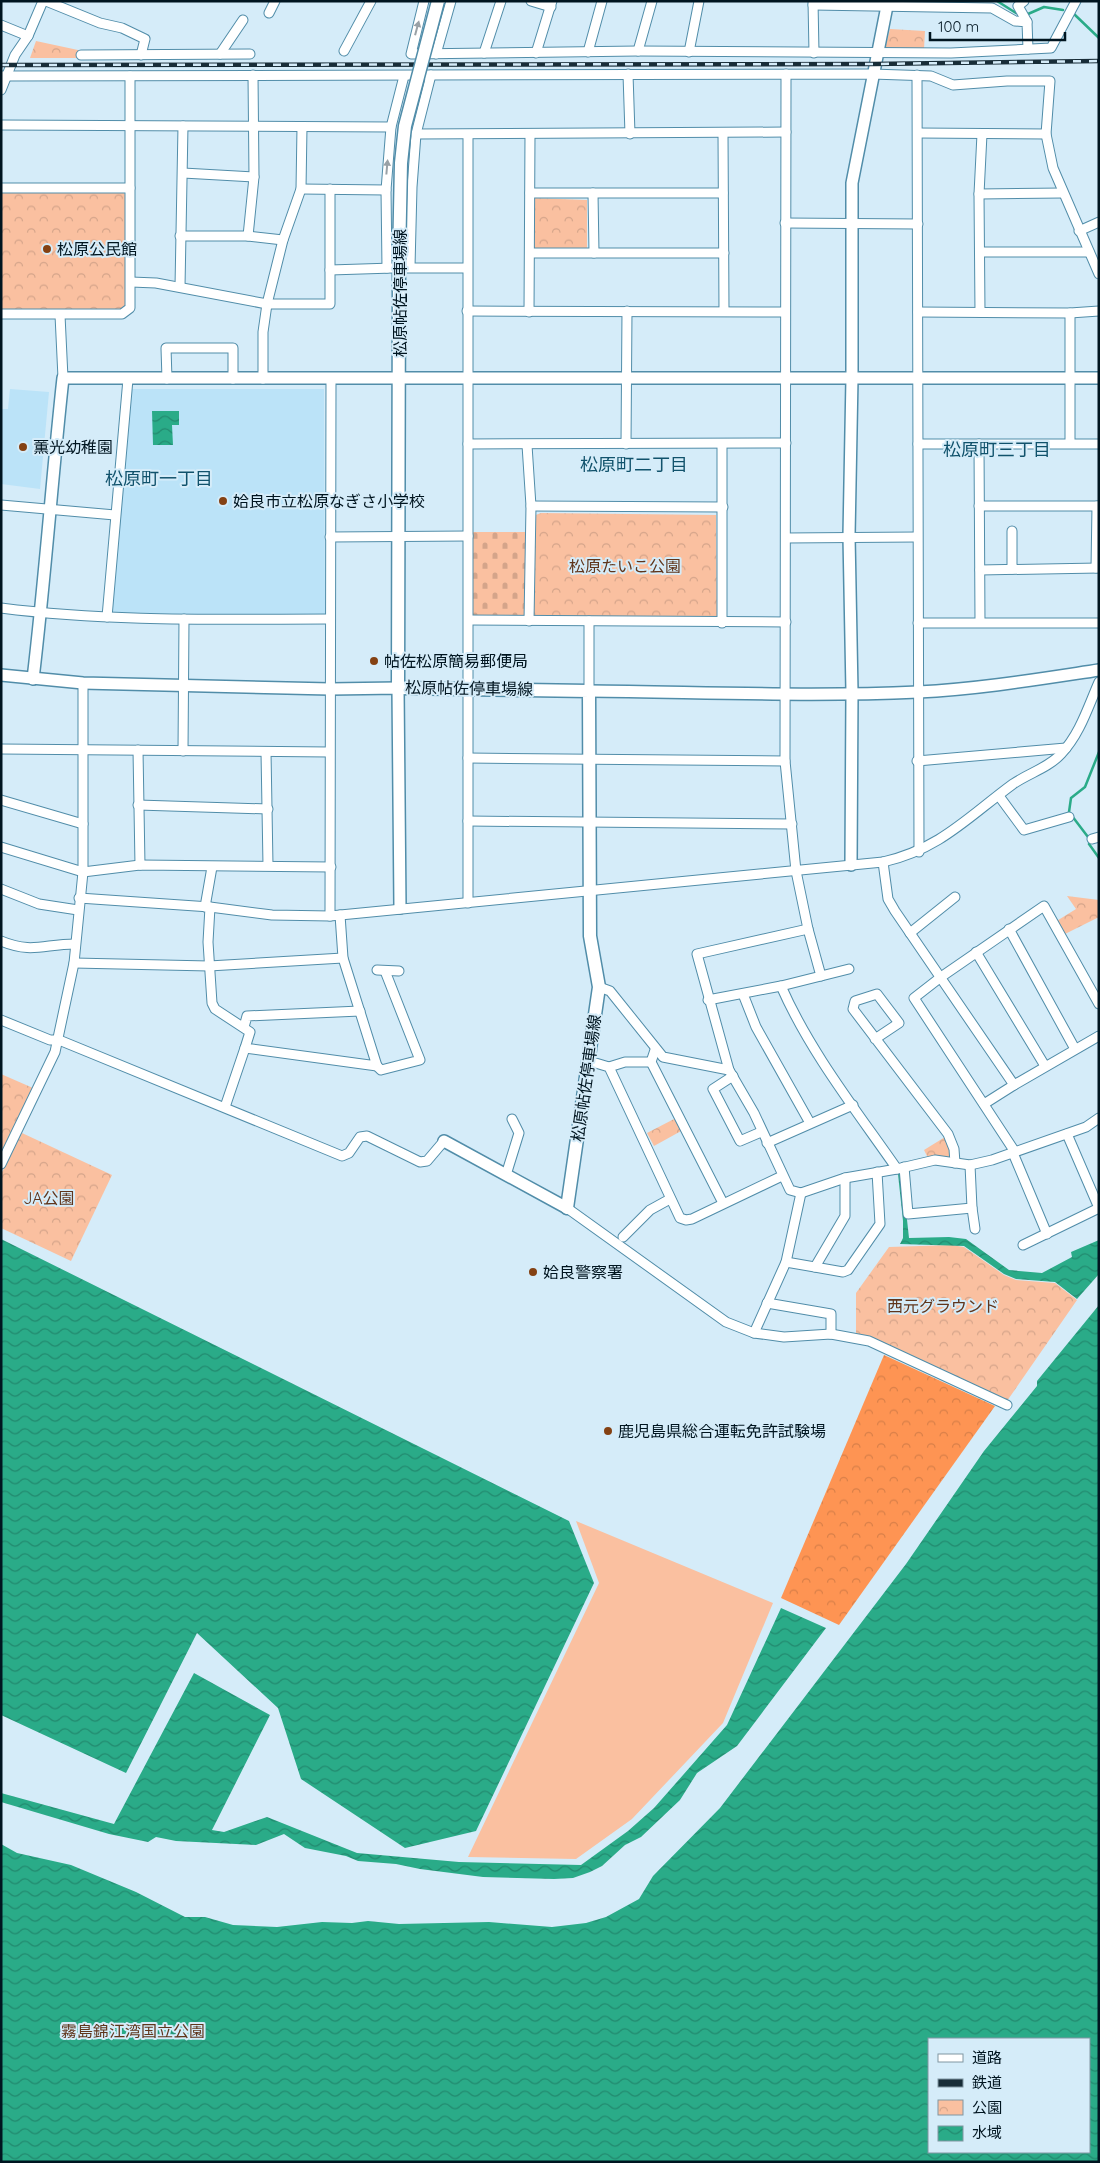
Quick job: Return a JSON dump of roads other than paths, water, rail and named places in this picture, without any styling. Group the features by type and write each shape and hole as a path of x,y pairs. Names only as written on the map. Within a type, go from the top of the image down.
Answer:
{"main road":[{"name":"松原帖佐停車場線","path":"438,1 405,126 401,163 397,538 398,688 589,690 590,936 599,987 567,1208"}],"street":[{"path":"1,90 15,55 28,36 45,1 100,24 122,28 145,39 141,55"},
{"path":"269,13 275,1"},
{"path":"344,51 371,1"},
{"path":"424,1 411,54 638,51 951,53 1051,48 1076,1"},
{"path":"436,54 451,1"},
{"path":"484,53 501,1"},
{"path":"531,1 552,4 536,52"},
{"path":"588,52 602,1"},
{"path":"638,51 652,1"},
{"path":"689,52 700,1"},
{"path":"1024,1 1018,6 1027,22 1028,49"},
{"path":"814,53 813,3 887,3 992,8 1015,20 1027,22"},
{"path":"851,865 852,692 848,536 852,378 852,224 855,164 887,3"},
{"path":"220,54 242,20"},
{"path":"1,25 28,36"},
{"path":"81,55 250,54"},
{"path":"628,74 630,134"},
{"path":"786,74 785,761 796,871 820,976"},
{"path":"5,76 872,74 932,76 953,85 1007,81 1050,81 1046,134 1053,168 1099,274"},
{"path":"248,236 254,177 253,75"},
{"path":"399,266 412,187 416,134 431,75"},
{"path":"917,75 919,852"},
{"path":"1,314 122,314 130,308 130,76"},
{"path":"399,266 386,190 391,127 404,76"},
{"path":"1,125 391,127"},
{"path":"180,287 183,126"},
{"path":"263,378 263,332 267,304 283,240 302,189 302,127"},
{"path":"416,134 530,135 786,132"},
{"path":"723,133 724,311"},
{"path":"918,133 1046,134"},
{"path":"980,312 979,194 982,134"},
{"path":"468,135 466,379 469,620 468,903"},
{"path":"529,312 530,135"},
{"path":"183,173 254,177"},
{"path":"1,188 130,188"},
{"path":"302,189 386,190"},
{"path":"131,282 156,283 267,304 330,304 330,190"},
{"path":"530,193 723,193"},
{"path":"592,193 594,253"},
{"path":"979,194 1063,193"},
{"path":"1080,231 1099,222"},
{"path":"785,223 918,224"},
{"path":"180,236 248,236 283,240"},
{"path":"530,252 724,253"},
{"path":"980,252 1089,252"},
{"path":"330,270 399,266 467,268"},
{"path":"467,311 785,312"},
{"path":"626,444 627,311"},
{"path":"918,312 1070,313 1099,311"},
{"path":"1070,313 1070,444"},
{"path":"33,679 41,614 48,510 63,378 60,315"},
{"path":"166,379 166,348 233,348 233,378"},
{"path":"63,378 1099,378"},
{"path":"330,916 331,378"},
{"path":"107,617 128,379"},
{"path":"468,444 722,445 786,443"},
{"path":"918,444 1099,444"},
{"path":"979,444 980,622"},
{"path":"527,445 530,506 529,621"},
{"path":"722,445 722,623"},
{"path":"1,505 115,515"},
{"path":"530,506 723,507"},
{"path":"980,506 1098,506 1098,568 980,570"},
{"path":"1012,530 1012,569"},
{"path":"330,537 468,536"},
{"path":"786,538 848,536 917,537"},
{"path":"1,608 41,614 107,617 330,619"},
{"path":"182,751 184,619"},
{"path":"469,620 786,622"},
{"path":"589,621 589,690 785,693 918,692 980,687 1099,670"},
{"path":"918,623 1099,623"},
{"path":"1,675 82,684 330,689 398,688 400,908"},
{"path":"80,898 207,907 272,915 330,916 590,889 748,877 883,862 919,852 940,840 1015,783 1048,765 1066,748 1075,735 1099,682"},
{"path":"1,1164 56,1052 74,963 83,872 82,684"},
{"path":"918,761 1066,748"},
{"path":"1,749 329,752"},
{"path":"138,750 140,865"},
{"path":"266,752 268,865"},
{"path":"468,758 785,761"},
{"path":"998,796 1024,830 1069,817"},
{"path":"1,800 83,824"},
{"path":"138,805 268,809"},
{"path":"468,821 792,824"},
{"path":"1,848 83,872 140,865 331,867"},
{"path":"883,862 888,899 1014,1085"},
{"path":"212,866 207,907 208,966 212,1003 215,1009 250,1032 225,1107"},
{"path":"1,889 39,904 78,910"},
{"path":"910,933 955,897"},
{"path":"1046,1234 1014,1153 914,998 976,952 1044,906 1099,1004"},
{"path":"340,915 343,958 377,1066 381,1070 420,1060 381,970 399,971"},
{"path":"808,929 697,954 708,1000 731,1073 754,1113 761,1132 790,1190 801,1193 846,1178 935,1160 970,1165 1014,1153 1067,1134 1086,1127 1099,1118"},
{"path":"1009,930 1074,1049"},
{"path":"1,941 21,948 32,949 55,944 75,944"},
{"path":"976,952 1046,1066"},
{"path":"74,963 208,966 343,958"},
{"path":"708,1000 781,986 849,969"},
{"path":"781,986 796,1020 853,1105 900,1168 908,1214 972,1208"},
{"path":"599,987 610,991 644,1032 655,1050 663,1057 731,1073"},
{"path":"743,994 756,1027 810,1124"},
{"path":"875,1039 899,1023 878,994 855,1001 853,1009 875,1039 948,1134 954,1149 955,1163"},
{"path":"244,1027 247,1016 360,1011"},
{"path":"1,1020 50,1040 59,1040 342,1156 349,1153 360,1137 367,1136 420,1162 427,1161 444,1141 567,1208 726,1322 754,1333 784,1337 831,1334 869,1341 1007,1405"},
{"path":"984,1104 1074,1049 1099,1036"},
{"path":"245,1048 377,1066"},
{"path":"655,1050 651,1062 724,1203"},
{"path":"589,1061 609,1067 626,1062 651,1062"},
{"path":"609,1067 680,1218 686,1220 782,1176"},
{"path":"731,1073 713,1089 740,1141 761,1132"},
{"path":"767,1143 853,1105"},
{"path":"506,1175 519,1133 512,1119"},
{"path":"1023,1245 1099,1208 1067,1134"},
{"path":"970,1165 975,1229"},
{"path":"786,1262 843,1272 848,1270 880,1224 877,1172"},
{"path":"815,1267 845,1216 846,1178"},
{"path":"754,1333 786,1262 801,1193"},
{"path":"623,1237 650,1210 670,1199"},
{"path":"767,1303 831,1314 831,1334"}],"water":[{"path":"152,411 179,411 179,425 172,425 173,445 153,445"},
{"path":"898,1174 902,1174 909,1238 949,1237 966,1239 1009,1270 1042,1273 1072,1257 1071,1252 1099,1240 1099,1274 1077,1299 1055,1282 1016,1279 1004,1274 964,1246 900,1244 903,1238 903,1221"},
{"path":"1,1239 569,1521 594,1583 476,1831 405,1848 301,1779 278,1708 197,1633 126,1773 1,1715"},
{"path":"1099,1305 1099,2162 1,2162 1,1844 17,1853 71,1865 136,1892 185,1917 205,1917 233,1925 277,1927 322,1922 352,1923 368,1921 399,1924 489,1922 552,1927 586,1923 606,1917 639,1899 653,1876 720,1808 906,1564 984,1451 1037,1386 1037,1381"},
{"path":"781,1608 826,1628 737,1746 697,1773 680,1800 641,1837 625,1845 602,1866 573,1878 483,1877 396,1864 358,1861 346,1856 305,1848 284,1834 256,1845 176,1841 156,1837 148,1842 109,1834 1,1802 1,1793 114,1824 194,1673 270,1715 212,1830 224,1832 267,1817 357,1853 459,1862 581,1865 628,1831 654,1808 727,1725"}],"waterway":[{"path":"997,1 1016,13"},
{"path":"1028,14 1044,7 1063,10"},
{"path":"1074,14 1099,38"},
{"path":"1088,837 1069,812 1071,798 1085,787 1099,752"},
{"path":"1089,844 1099,858"}],"railway":[{"path":"1,65 874,64 1099,61"}],"place":[{"name":"松原公民館","path":"47,249"},
{"name":"薫光幼稚園","path":"23,447"},
{"name":"姶良市立松原なぎさ小学校","path":"223,501"},
{"name":"帖佐松原簡易郵便局","path":"374,661"},
{"name":"姶良警察署","path":"533,1272"},
{"name":"鹿児島県総合運転免許試験場","path":"608,1431"}],"district":[{"name":"松原町三丁目","path":"997,449"},
{"name":"松原町二丁目","path":"634,464"},
{"name":"松原町一丁目","path":"159,478"}],"park label":[{"name":"松原たいこ公園","path":"625,566"},
{"name":"JA公園","path":"49,1198"},
{"name":"西元グラウンド","path":"943,1306"},
{"name":"霧島錦江湾国立公園","path":"133,2031"}]}
